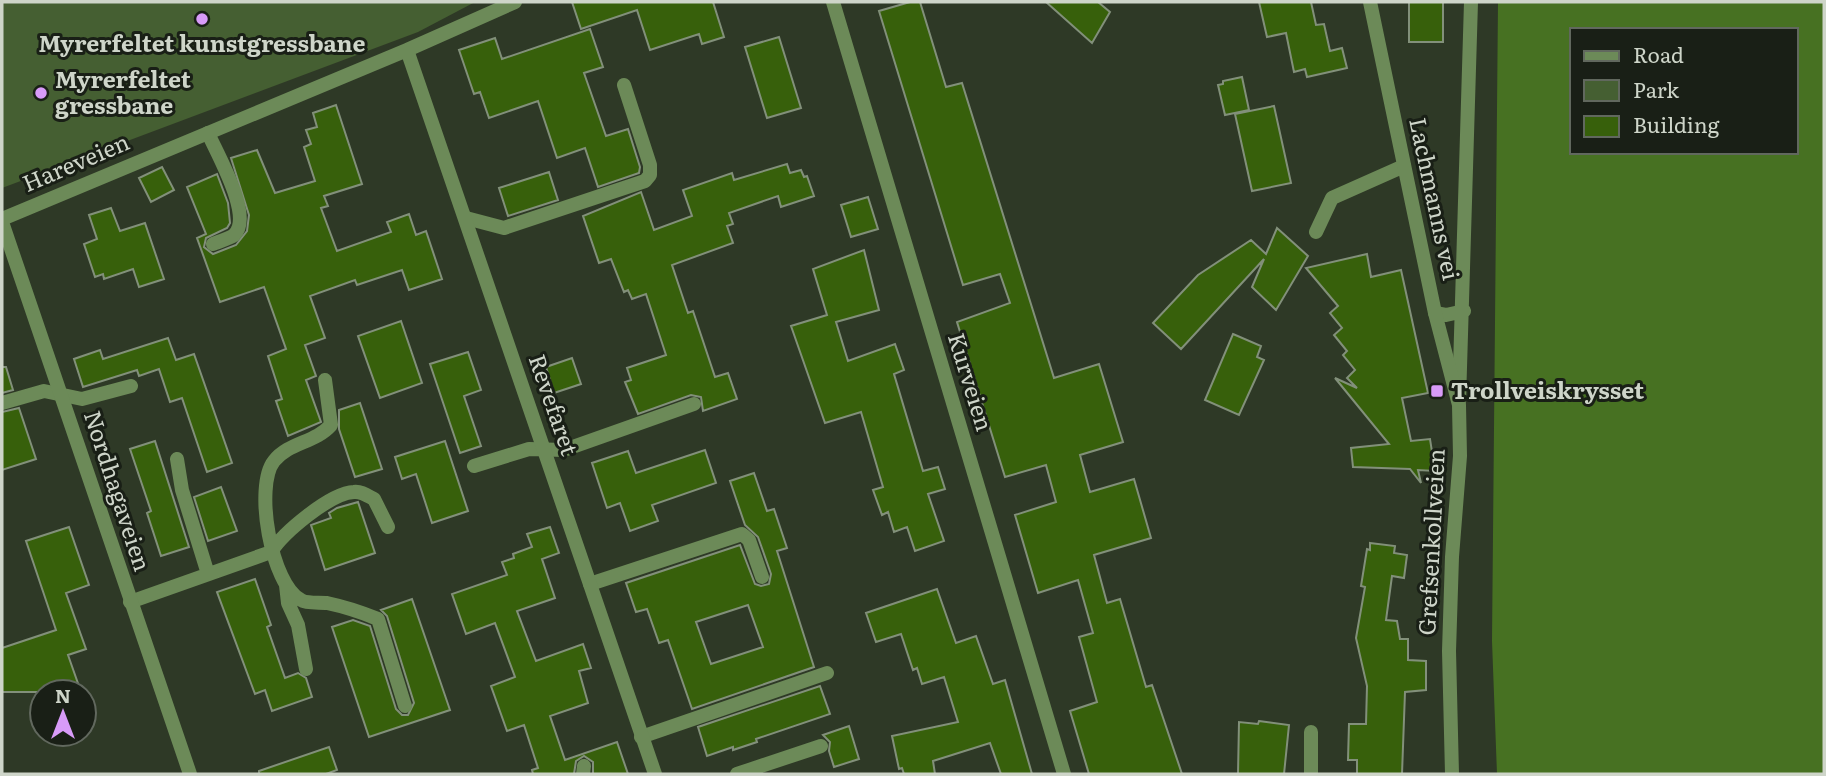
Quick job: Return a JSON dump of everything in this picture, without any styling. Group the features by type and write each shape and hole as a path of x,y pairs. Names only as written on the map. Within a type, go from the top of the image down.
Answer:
{"street":[{"name":"Hareveien","path":"2,220 515,2"},
{"name":"Kurveien","path":"833,2 1064,774"},
{"name":"Lachmanns vei","path":"1370,2 1435,313 1459,405"},
{"name":"Grefsenkollveien","path":"1452,774 1449,652 1460,456 1459,405 1464,311 1471,2"},
{"name":"Revefaret","path":"407,50 655,774"},
{"path":"466,218 503,228 645,181 650,175 650,165 624,85"},
{"path":"208,133 239,205 241,223 233,235 213,244"},
{"path":"1316,232 1332,198 1404,166"},
{"name":"Nordhagaveien","path":"2,220 190,774"},
{"path":"1435,313 1446,315 1464,311"},
{"path":"325,380 331,425 323,433 284,450 271,464 267,504 271,552 286,584 301,600 355,609 378,620 404,706"},
{"path":"2,403 44,391 82,399 131,386"},
{"path":"474,466 528,449 564,450 694,404"},
{"path":"177,459 182,490 208,574"},
{"path":"130,602 271,552 280,538 342,494 355,492 374,499 381,506 388,527"},
{"path":"590,584 742,534 749,540 762,577"},
{"path":"286,584 288,603 298,625 306,668"},
{"path":"641,737 828,673"},
{"path":"1311,733 1311,774"},
{"path":"737,774 821,746"}],"green space":[{"path":"2,2 475,2 418,32 2,188"},
{"path":"1498,2 1824,2 1824,774 1497,774 1492,641"}],"building":[{"path":"572,2 713,2 724,37 702,44 699,34 650,50 637,10 581,29"},
{"path":"910,2 920,2 946,87 962,83 1054,378 1099,364 1123,442 1080,455 1090,492 1134,479 1151,538 1094,555 1107,603 1120,599 1146,687 1152,685 1182,774 1089,774 1070,711 1097,702 1079,637 1093,633 1078,580 1038,593 1015,515 1056,502 1046,465 1005,477 957,322 1010,303 1000,274 963,285 879,11"},
{"path":"1046,2 1098,2 1110,12 1092,43"},
{"path":"1259,2 1311,2 1316,25 1324,24 1330,51 1342,48 1347,68 1307,77 1305,69 1294,72 1286,33 1267,37"},
{"path":"1409,2 1443,2 1443,42 1409,42"},
{"path":"590,29 603,67 584,73 606,136 628,129 640,167 639,173 598,187 585,148 557,158 538,101 489,118 480,92 474,94 459,50 495,38 502,59"},
{"path":"779,37 801,108 767,118 745,47"},
{"path":"1242,77 1249,110 1225,115 1218,85 1223,84 1223,81"},
{"path":"336,105 362,184 324,196 328,206 321,208 337,251 391,232 387,222 409,214 416,235 426,231 442,279 409,290 402,270 357,285 355,280 310,296 325,338 305,345 316,376 306,380 321,422 288,436 276,401 282,399 268,356 286,349 264,287 220,302 197,238 206,234 187,187 217,174 228,203 230,223 227,228 206,238 204,247 213,254 236,245 247,231 249,215 231,158 257,150 275,193 315,181 304,147 311,144 306,130 317,127 313,113"},
{"path":"1274,106 1291,183 1252,191 1235,114"},
{"path":"787,164 790,173 801,170 804,177 807,176 814,196 781,207 778,196 729,213 733,224 727,226 733,243 672,265 688,313 693,311 715,377 728,373 737,399 703,411 701,397 691,395 638,414 625,382 631,380 627,368 666,355 646,294 632,299 628,290 624,292 611,259 599,263 583,216 641,192 654,230 692,216 683,190 732,173 734,180"},
{"path":"162,167 174,190 151,202 139,178"},
{"path":"549,172 558,200 508,216 499,188"},
{"path":"868,197 878,229 851,237 841,205"},
{"path":"111,208 120,231 145,223 164,279 139,287 133,269 104,279 103,274 95,277 84,244 97,239 89,215"},
{"path":"1277,228 1308,256 1276,310 1252,287 1264,259 1181,349 1153,323 1198,275 1251,240 1266,254"},
{"path":"864,250 879,310 836,322 848,361 895,344 904,370 894,374 923,471 938,467 945,489 928,494 944,541 915,551 907,527 894,532 888,512 882,515 873,490 883,487 861,412 825,423 791,326 827,315 813,269"},
{"path":"1367,254 1371,277 1401,270 1428,393 1402,398 1411,441 1430,439 1435,471 1418,470 1421,483 1410,469 1353,467 1351,448 1389,444 1335,378 1357,388 1347,378 1355,370 1343,355 1347,351 1334,335 1342,328 1330,313 1338,306 1306,268"},
{"path":"401,321 422,383 380,398 358,336"},
{"path":"1233,334 1261,346 1257,357 1264,360 1239,415 1205,400"},
{"path":"168,338 176,360 194,354 232,463 207,472 182,398 170,402 159,369 139,376 137,370 83,387 74,359 100,350 103,359"},
{"path":"468,352 481,390 464,396 481,446 460,453 430,364"},
{"path":"572,358 581,384 554,393 546,367"},
{"path":"2,367 6,367 13,390 2,393"},
{"path":"360,403 382,469 355,477 339,429 339,410"},
{"path":"19,408 36,459 2,470 2,412"},
{"path":"155,441 189,547 161,556 147,513 151,511 130,449"},
{"path":"445,441 468,511 432,523 416,474 402,479 395,457"},
{"path":"705,450 716,483 652,505 658,521 630,531 620,503 607,508 592,463 628,451 636,473"},
{"path":"754,473 767,511 774,509 787,548 777,551 814,667 692,709 668,640 659,643 647,609 636,612 626,583 740,545 755,584 769,584 771,574 758,537 745,525 730,481","holes":["748,605 763,647 711,664 696,622"]},
{"path":"221,487 237,531 208,541 194,497"},
{"path":"358,502 375,553 325,570 311,525 331,518 329,513 337,508"},
{"path":"69,527 89,585 66,593 86,649 68,655 76,678 28,678 28,692 2,692 2,648 56,630 26,541"},
{"path":"550,527 559,553 542,559 555,598 517,611 536,661 583,644 591,668 579,671 588,703 550,716 565,760 617,742 628,774 593,774 593,762 584,756 576,761 574,774 533,774 532,770 538,768 524,725 507,731 491,686 515,677 495,623 466,634 452,594 507,575 502,562 514,558 513,554 532,547 527,534"},
{"path":"1370,543 1395,546 1394,553 1407,555 1404,578 1392,576 1386,620 1397,621 1400,639 1408,639 1408,660 1426,661 1426,690 1405,692 1402,774 1357,774 1357,760 1348,760 1349,724 1366,724 1367,686 1356,638 1365,587 1361,586"},
{"path":"255,579 271,625 267,627 285,678 298,673 306,678 312,697 272,711 265,690 255,694 217,592"},
{"path":"937,589 956,643 976,636 993,684 1005,680 1032,774 1001,774 990,743 933,761 935,774 904,774 902,768 899,769 892,736 958,722 944,677 922,684 917,668 913,670 901,634 876,642 866,613"},
{"path":"412,599 450,710 369,737 332,627 353,620 370,626 396,709 402,715 408,715 414,703 387,616 381,610"},
{"path":"820,686 830,714 756,739 757,742 707,756 698,727"},
{"path":"1259,721 1289,725 1284,774 1238,774 1239,722 1258,724"},
{"path":"849,726 859,759 834,767 829,751 830,742 823,735"},
{"path":"329,747 337,770 326,774 259,774 259,771"}],"place":[{"name":"Myrerfeltet kunstgressbane","path":"202,19"},
{"name":"Myrerfeltet gressbane","path":"41,93"},
{"name":"Trollveiskrysset","path":"1437,391"}]}
